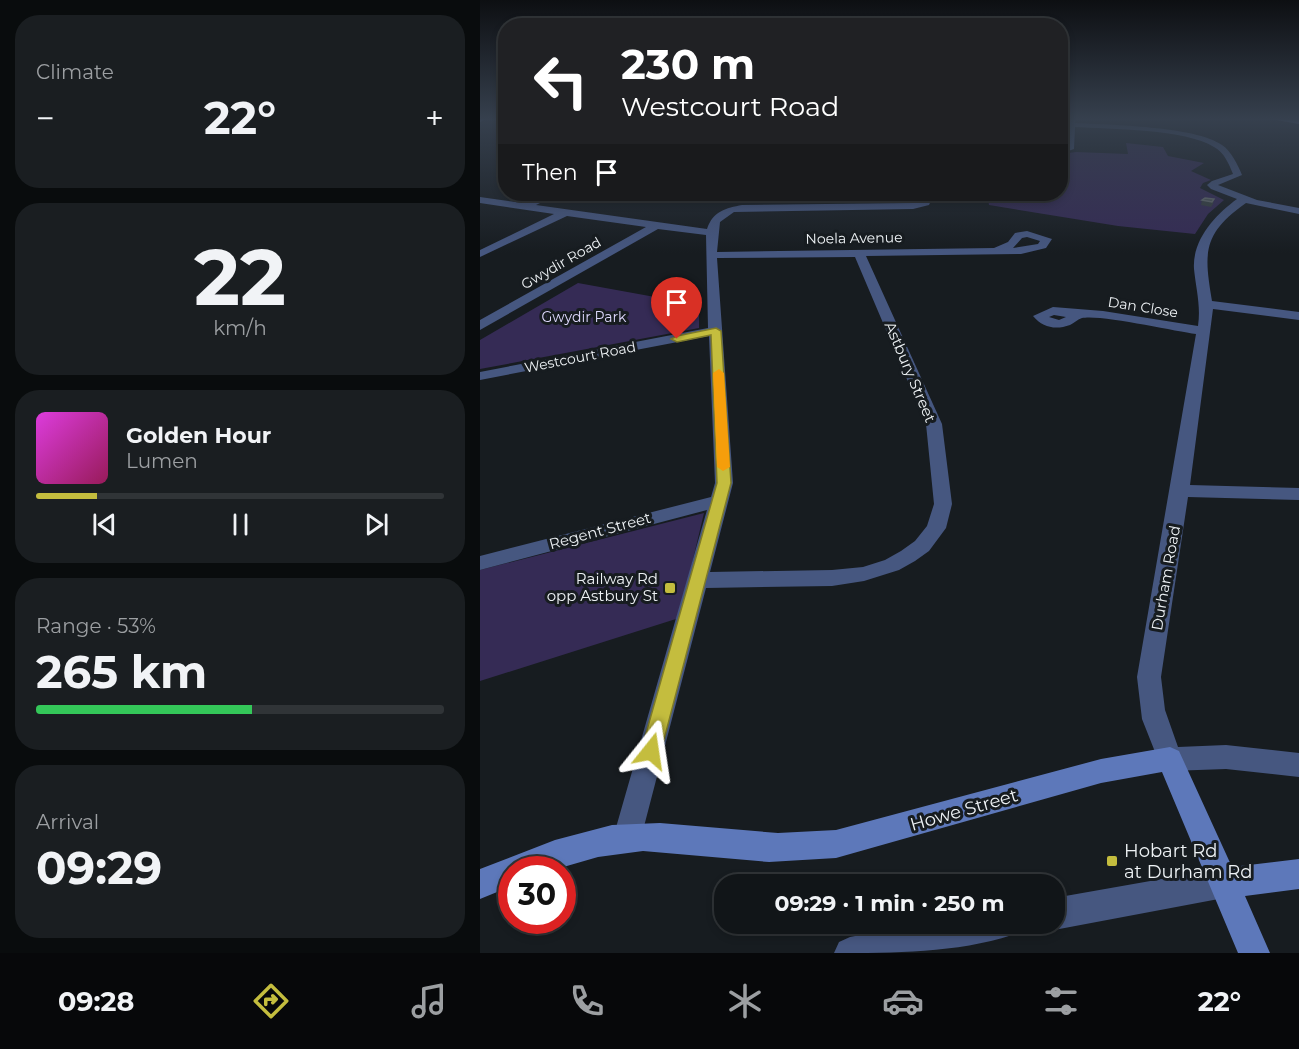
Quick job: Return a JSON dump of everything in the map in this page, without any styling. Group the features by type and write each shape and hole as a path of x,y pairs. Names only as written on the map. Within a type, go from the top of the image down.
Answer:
{"main road":[{"name":"Howe Street","path":"552,856 575,848 627,838 662,838 762,848 805,848 836,844 1101,771 1170,759"},
{"name":"Durham Road","path":"1170,759 1254,953"},
{"path":"1224,883 1299,874"},
{"name":"Howe Street","path":"480,884 498,876"}],"street":[{"path":"1231,163 1238,175 1212,185 1243,200 1299,212"},
{"path":"480,200 711,232"},
{"name":"Durham Road","path":"1170,759 1153,720 1149,677 1181,491 1207,304 1200,262 1203,247 1224,214 1243,200"},
{"path":"524,207 537,201"},
{"path":"627,838 724,483 711,232 720,213 734,209 913,206 927,201"},
{"path":"480,254 564,213"},
{"name":"Gwydir Road","path":"480,326 656,226"},
{"name":"Noela Avenue","path":"711,255 997,251"},
{"name":"Astbury Street","path":"698,580 832,578 864,574 892,565 908,556 927,540 936,528 943,504 934,424 859,253"},
{"path":"1207,304 1299,316"},
{"name":"Dan Close","path":"1078,314 1103,315 1203,332"},
{"name":"Westcourt Road","path":"480,376 716,331"},
{"path":"1181,491 1299,494"},
{"name":"Regent Street","path":"480,563 721,500"},
{"name":"Howe Street","path":"1170,759 1226,757 1299,765"},
{"path":"1065,912 1224,883"},
{"path":"850,953 884,950 956,934"}],"green space":[{"path":"1068,163 1203,163 1191,171 1211,180 1203,183 1200,188 1224,200 1208,214 1195,234 1118,226 989,205 988,201 1068,201"},
{"name":"Gwydir Park","path":"578,283 699,305 699,328 480,369 480,340"},
{"path":"704,513 679,618 480,681 480,570"}],"building":[{"path":"1214,199 1212,202 1202,200"}],"slow traffic":[{"path":"719,373 723,467"}],"place":[{"name":"Railway Rd opp Astbury St","path":"670,588"},
{"name":"Hobart Rd at Durham Rd","path":"1112,861"}],"route":[{"path":"651,751 724,483 716,331 677,339"}]}
